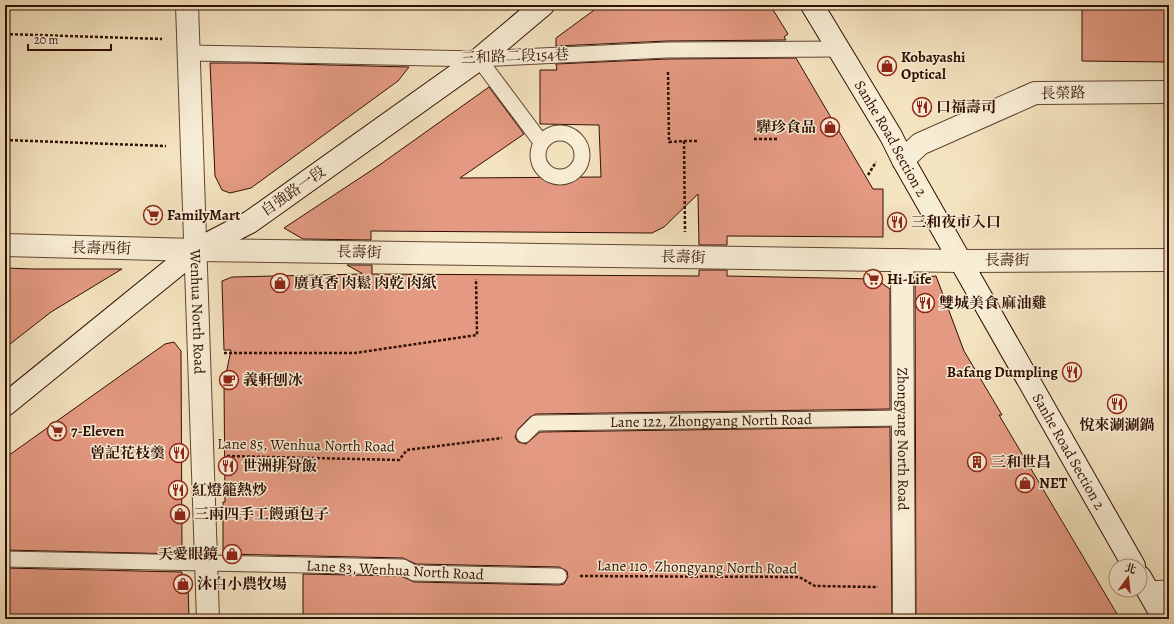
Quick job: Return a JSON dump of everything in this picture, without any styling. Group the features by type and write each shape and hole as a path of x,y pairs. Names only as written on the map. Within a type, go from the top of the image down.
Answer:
{"street":[{"name":"Wenhua North Road","path":"188,5 208,619"},
{"name":"自強路一段","path":"5,405 196,250 250,222 479,59 543,5"},
{"name":"Sanhe Road Section 2","path":"812,5 891,136 960,261 1129,558"},
{"name":"長榮路","path":"903,160 920,144 1035,93 1169,92"},
{"name":"長壽西街","path":"5,245 196,250"},
{"name":"長壽街","path":"196,250 960,261 1169,260"},
{"name":"Zhongyang North Road","path":"902,260 904,619"},
{"path":"1148,592 1164,619"}],"lane":[{"name":"三和路二段154巷","path":"189,46 479,59 668,50 839,49"},
{"path":"479,59 541,142"},
{"name":"Lane 122, Zhongyang North Road","path":"524,435 536,423 903,418"},
{"name":"Lane 83, Wenhua North Road","path":"5,559 402,567 414,573 559,576"},
{"path":"1148,584 1169,588"}],"path":[{"path":"5,34 189,46"},
{"path":"668,50 669,142 697,141"},
{"path":"754,139 777,139"},
{"path":"5,140 193,147"},
{"path":"684,141 686,257"},
{"path":"199,353 355,353 477,335 475,254"},
{"name":"Lane 85, Wenhua North Road","path":"203,455 399,460 407,450 524,435"},
{"name":"Lane 110, Zhongyang North Road","path":"559,576 799,577 815,586 904,587"}],"building":[{"path":"601,5 770,5 788,34 784,37 786,40 667,41 556,46 556,38"},
{"path":"1082,5 1169,5 1169,62 1082,61"},
{"path":"796,58 873,189 883,189 883,237 727,236 727,245 699,245 698,194 664,227 652,233 371,231 371,240 303,239 284,228 378,166 489,87 524,134 460,178 601,177 599,125 540,124 540,70 557,70 556,64 667,59"},
{"path":"210,63 409,67 398,81 251,188 230,193 222,190 215,176"},
{"path":"347,265 372,265 372,274 699,276 699,270 727,270 727,276 876,279 890,289 890,409 536,414 530,417 518,429 515,437 518,442 526,444 540,432 890,427 892,619 303,619 303,574 401,576 414,582 559,585 564,584 568,577 567,571 559,567 416,564 403,558 223,554 223,502 225,502 224,384 231,350 224,350 222,281 232,277 363,274"},
{"path":"5,268 122,269 51,312 5,348"},
{"path":"936,276 964,351 1002,415 999,415 1120,619 916,619 915,278"},
{"path":"174,342 181,351 182,554 5,550 5,458 165,344"},
{"path":"5,568 182,572 182,583 188,583 189,619 5,619"}],"place":[{"name":"Kobayashi Optical","path":"887,66"},
{"name":"口福壽司","path":"922,107"},
{"name":"驊珍食品","path":"830,127"},
{"name":"FamilyMart","path":"153,215"},
{"name":"三和夜市入口","path":"897,222"},
{"name":"Hi-Life","path":"873,279"},
{"name":"廣真香 肉鬆 肉乾 肉紙","path":"280,283"},
{"name":"雙城美食 麻油雞","path":"925,303"},
{"name":"Bafang Dumpling","path":"1072,372"},
{"name":"義軒刨冰","path":"229,380"},
{"name":"悅來涮涮鍋","path":"1117,404"},
{"name":"7-Eleven","path":"57,431"},
{"name":"曾記花枝羹","path":"179,453"},
{"name":"三和世昌","path":"977,462"},
{"name":"世洲排骨飯","path":"228,466"},
{"name":"NET","path":"1025,483"},
{"name":"紅燈籠熱炒","path":"178,490"},
{"name":"三兩四手工饅頭包子","path":"180,514"},
{"name":"天愛眼鏡","path":"232,554"},
{"name":"沐白小農牧場","path":"183,584"}]}
